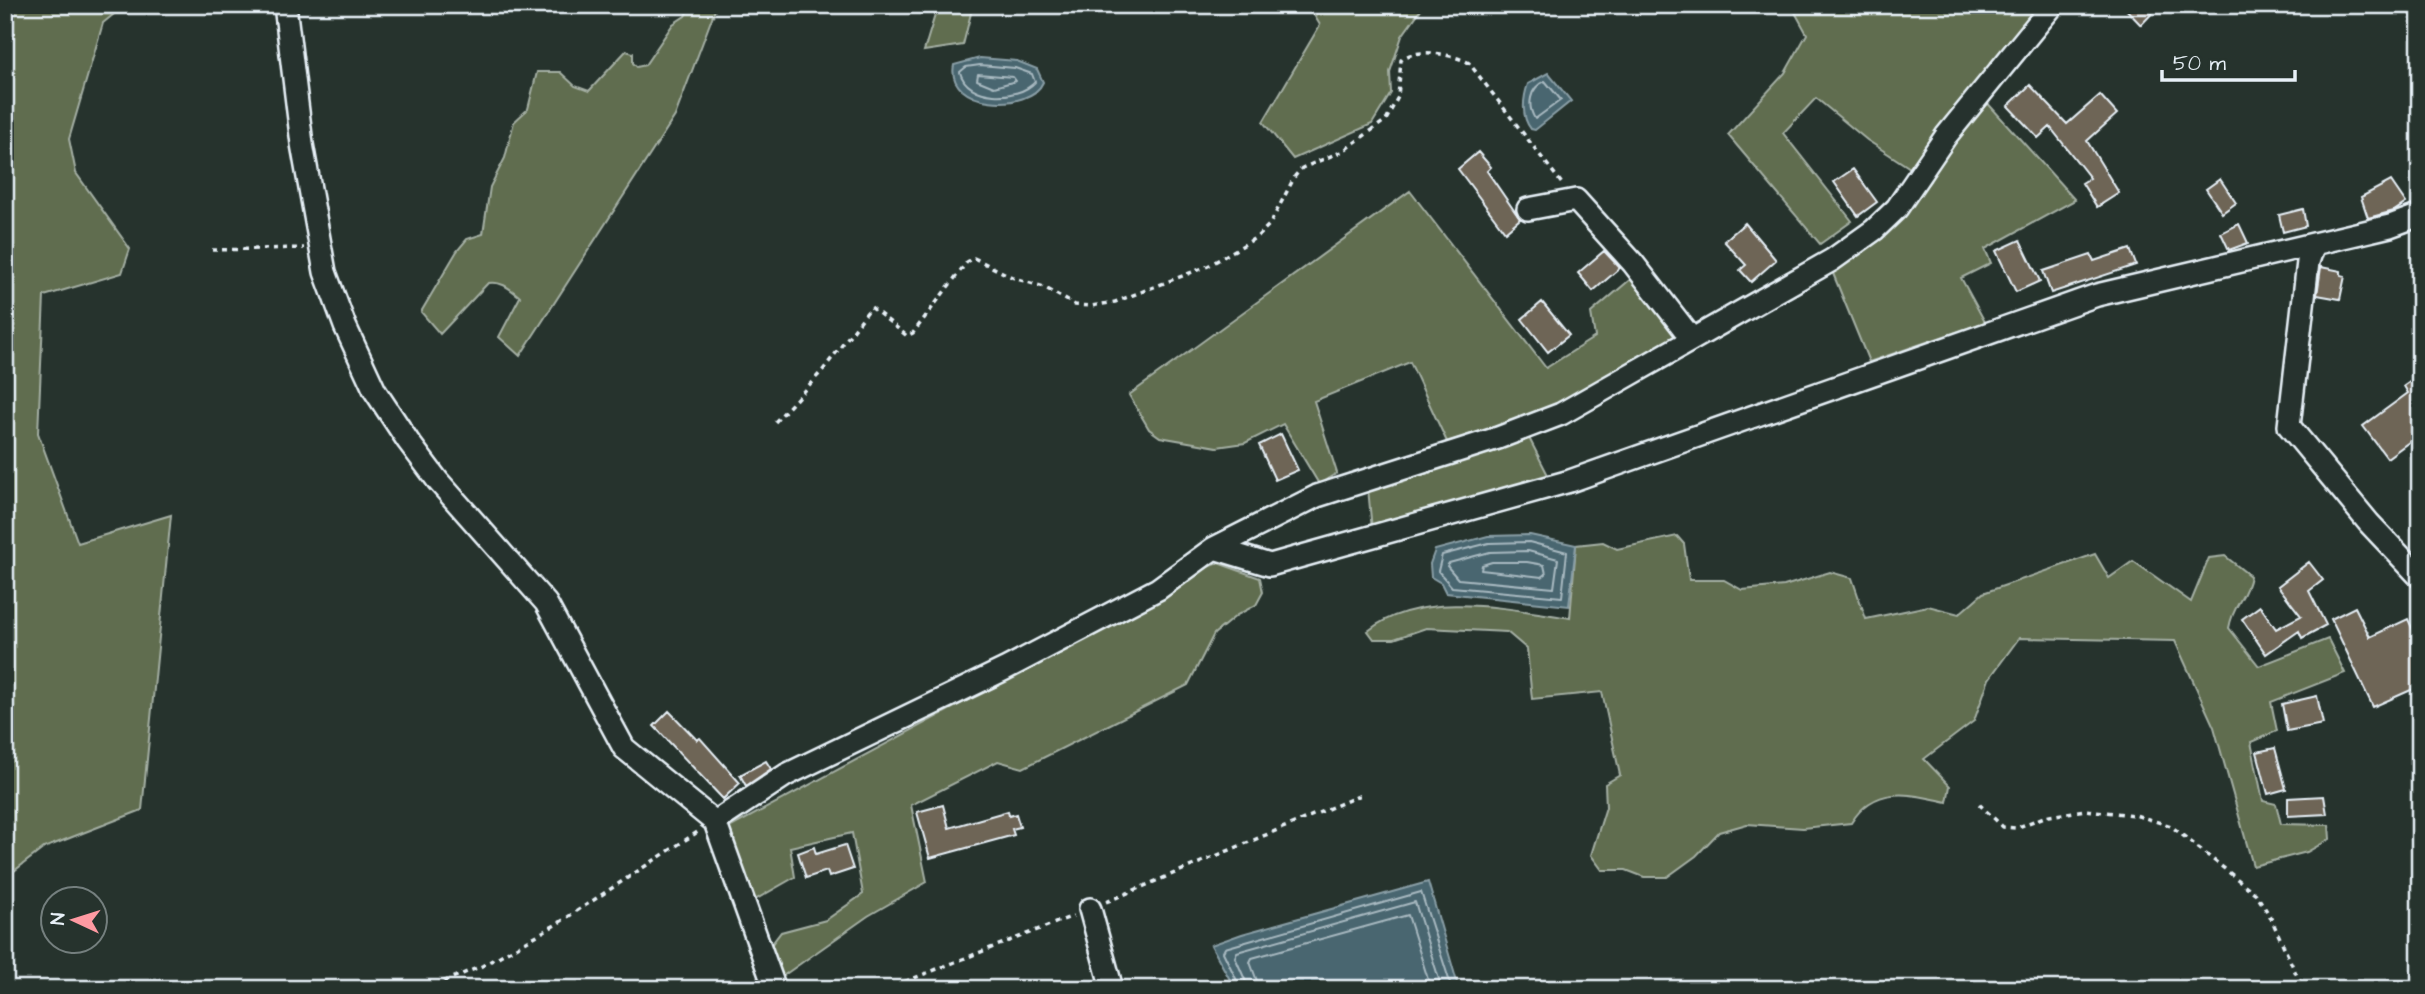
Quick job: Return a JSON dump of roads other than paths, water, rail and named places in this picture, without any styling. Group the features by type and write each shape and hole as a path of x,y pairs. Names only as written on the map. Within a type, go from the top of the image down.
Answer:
{"street":[{"path":"285,5 302,144 325,272 345,326 375,391 408,441 546,603 624,748 715,821 775,989"},
{"path":"715,821 786,775 1005,669 1158,589 1214,548 1317,496 1498,438 1561,414 1832,260 1874,230 1896,208 1947,136 2053,5"},
{"path":"1528,209 1576,200 1633,263 1692,339"},
{"path":"1214,548 1270,565 1570,481 2097,295 2294,246 2314,244 2420,215"},
{"path":"2314,244 2308,262 2289,426 2369,523 2420,577"},
{"path":"1090,909 1112,989"}],"water":[{"path":"980,58 1017,61 1037,69 1043,82 1035,92 1007,102 975,97 962,90 955,79 954,65"},
{"path":"1548,73 1571,101 1535,130 1531,129 1524,113 1526,89 1528,84"},
{"path":"1530,535 1576,545 1569,606 1446,593 1441,583 1431,577 1430,564 1435,550 1488,536"},
{"path":"1428,882 1459,989 1235,989 1211,945 1242,934"}]}
